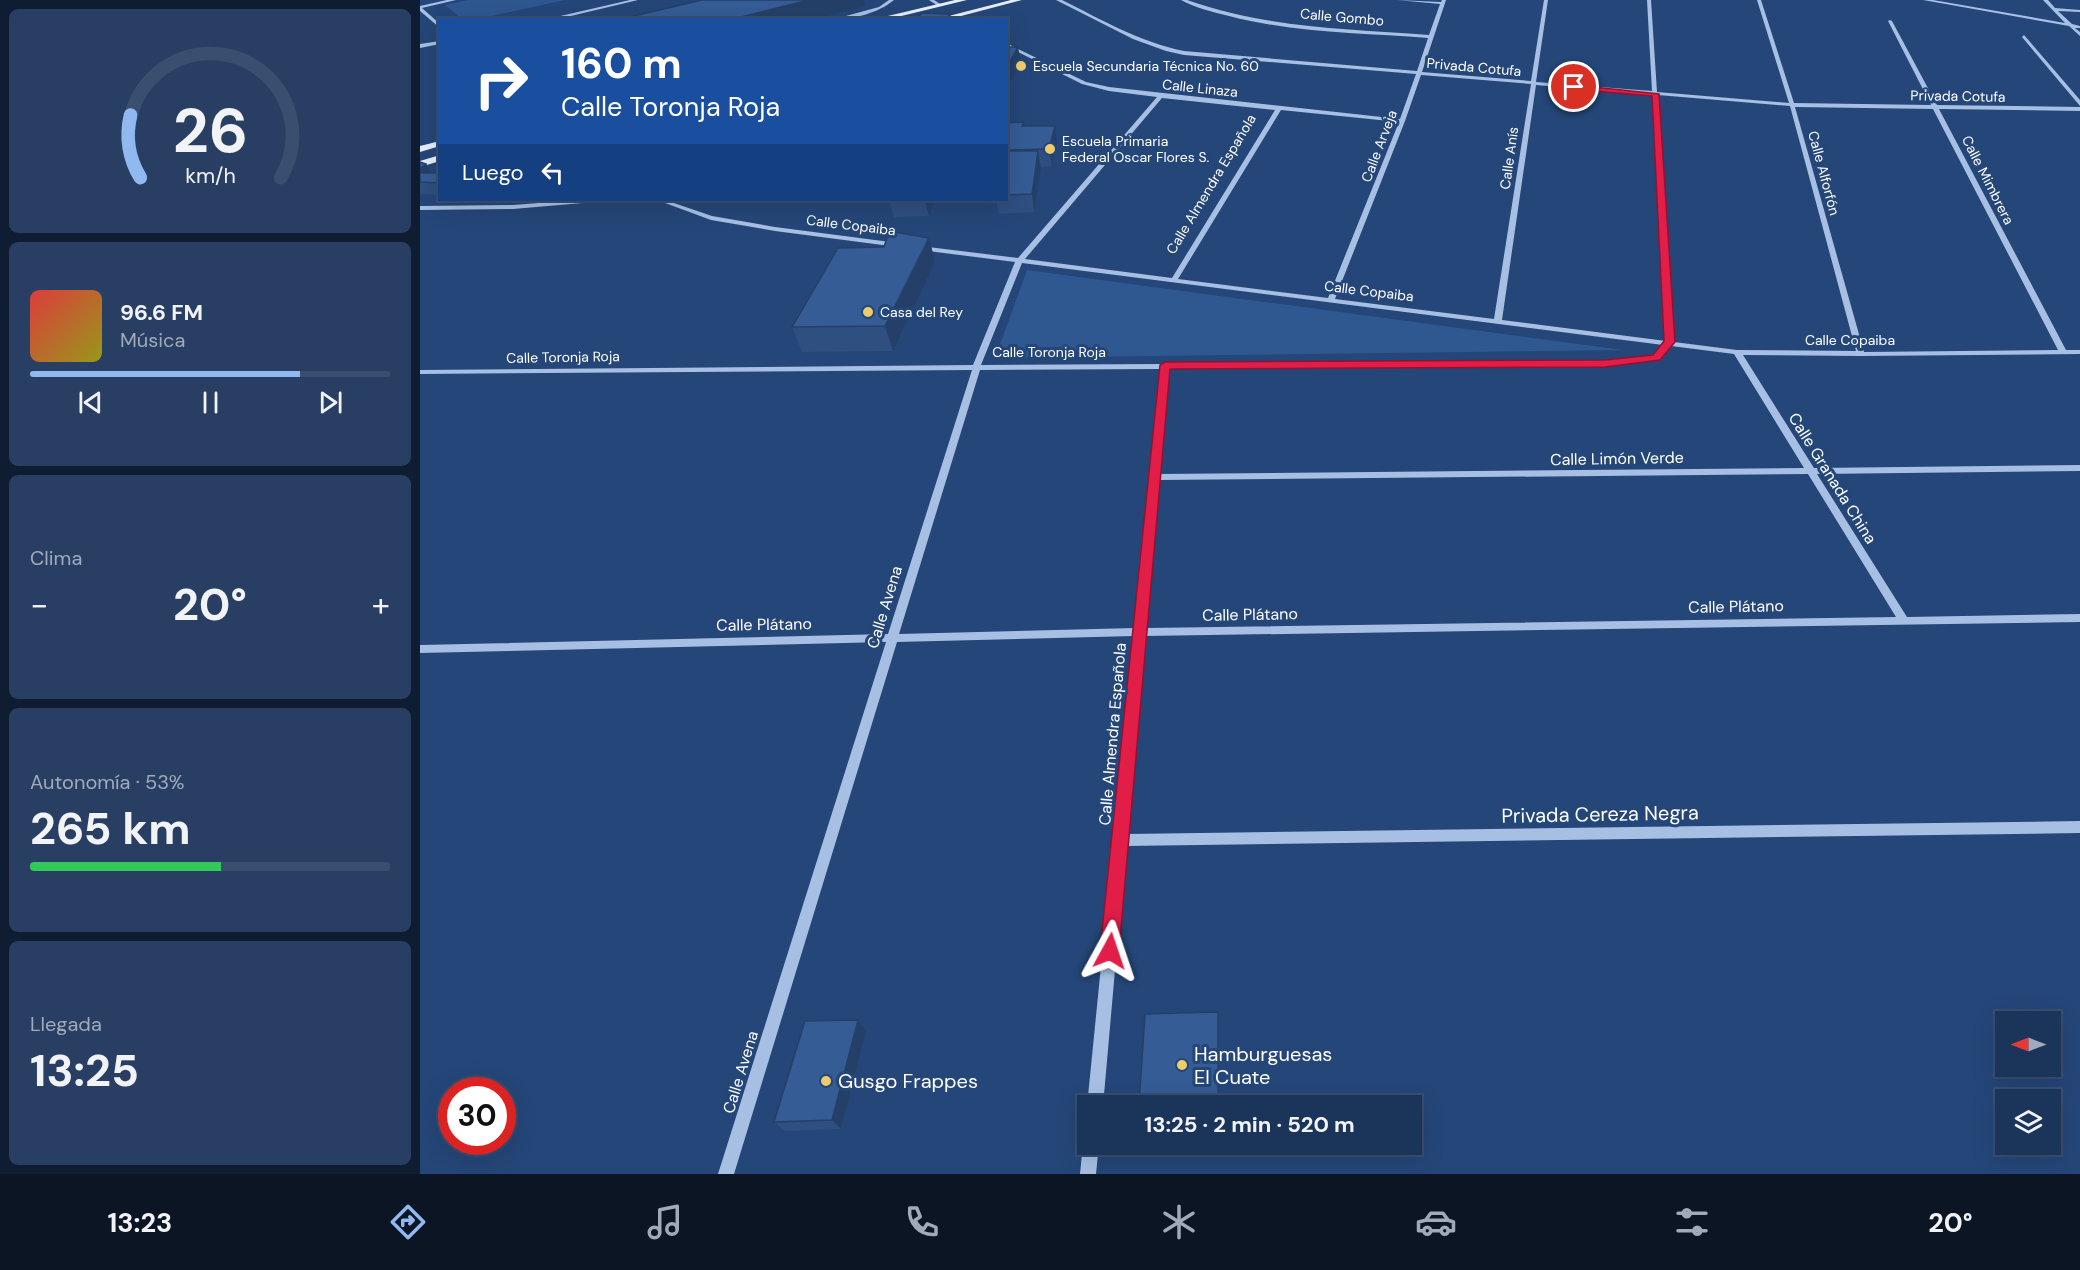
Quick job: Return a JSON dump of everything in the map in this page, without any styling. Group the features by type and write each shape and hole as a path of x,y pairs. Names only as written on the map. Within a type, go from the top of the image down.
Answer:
{"main road":[{"path":"883,18 964,0"},
{"path":"956,18 1019,0"},
{"path":"420,149 438,144"},
{"path":"420,164 438,160"}],"street":[{"path":"420,8 454,0"},
{"path":"554,18 636,0"},
{"path":"842,18 881,8 889,5 892,0"},
{"path":"931,0 940,5"},
{"name":"Privada Cotufa","path":"1058,0 1139,40 1166,50 1418,74 1792,105 2080,109"},
{"name":"Calle Gombo","path":"1183,0 1225,16 1258,22 1431,36"},
{"path":"1399,0 1443,2"},
{"name":"Calle Anís","path":"1498,320 1546,0"},
{"path":"1649,0 1670,342"},
{"name":"Calle Alforfón","path":"1759,0 1792,105 1861,354"},
{"path":"1925,0 2080,27"},
{"path":"2045,0 2080,35"},
{"name":"Calle Arveja","path":"1331,299 1402,121 1443,2"},
{"path":"420,8 438,25"},
{"path":"2054,9 2080,11"},
{"path":"420,15 427,14"},
{"name":"Calle Mimbrera","path":"1890,21 1938,108 2063,352"},
{"path":"2024,36 2080,104"},
{"path":"420,46 438,42"},
{"name":"Calle Linaza","path":"1008,45 1084,83 1161,96 1402,121"},
{"name":"Calle Avena","path":"726,1174 977,366 1020,260 1161,96"},
{"name":"Calle Almendra Española","path":"1174,280 1279,108"},
{"path":"420,208 513,207 582,201"},
{"name":"Calle Copaiba","path":"663,201 711,218 775,229 901,245"},
{"name":"Calle Copaiba","path":"913,247 1737,352 1861,354 2080,352"},
{"name":"Calle Toronja Roja","path":"420,372 1605,363 1656,358 1670,342"},
{"name":"Calle Granada China","path":"1737,352 1904,620"},
{"name":"Calle Almendra Española","path":"1096,1095 1165,365"},
{"name":"Calle Limón Verde","path":"1154,477 2080,468"},
{"name":"Calle Plátano","path":"420,649 1140,632 2080,618"},
{"name":"Privada Cereza Negra","path":"1120,840 2080,827"},
{"path":"1089,1174 1090,1155"}],"shaded area":[{"path":"468,0 565,0 482,18 461,18 445,5"},
{"path":"1027,270 1623,350 995,358"}],"building":[{"path":"702,0 809,0 737,18 626,18"},
{"path":"922,13 950,14 947,18 918,18"},
{"path":"1008,47 1018,47 1008,65"},
{"path":"1024,122 1022,126 1055,126 1049,149 1008,150 1008,123"},
{"path":"1008,151 1038,151 1032,194 1008,195"},
{"path":"420,173 438,173 438,183 420,182"},
{"path":"889,231 929,238 885,326 792,327 838,248 884,247"},
{"name":"Hamburguesas El Cuate","path":"1218,1012 1218,1095 1140,1095 1145,1014"},
{"name":"Gusgo Frappes","path":"858,1020 832,1120 774,1122 805,1021"}],"place":[{"name":"Escuela Secundaria Técnica No. 60","path":"1021,66"},
{"name":"Escuela Primaria Federal Oscar Flores S.","path":"1050,149"},
{"name":"Casa del Rey","path":"868,312"},
{"name":"Hamburguesas El Cuate","path":"1182,1065"},
{"name":"Gusgo Frappes","path":"826,1081"}],"route":[{"path":"1110,951 1165,365 1605,363 1656,358 1670,342 1656,94 1574,87"}]}
